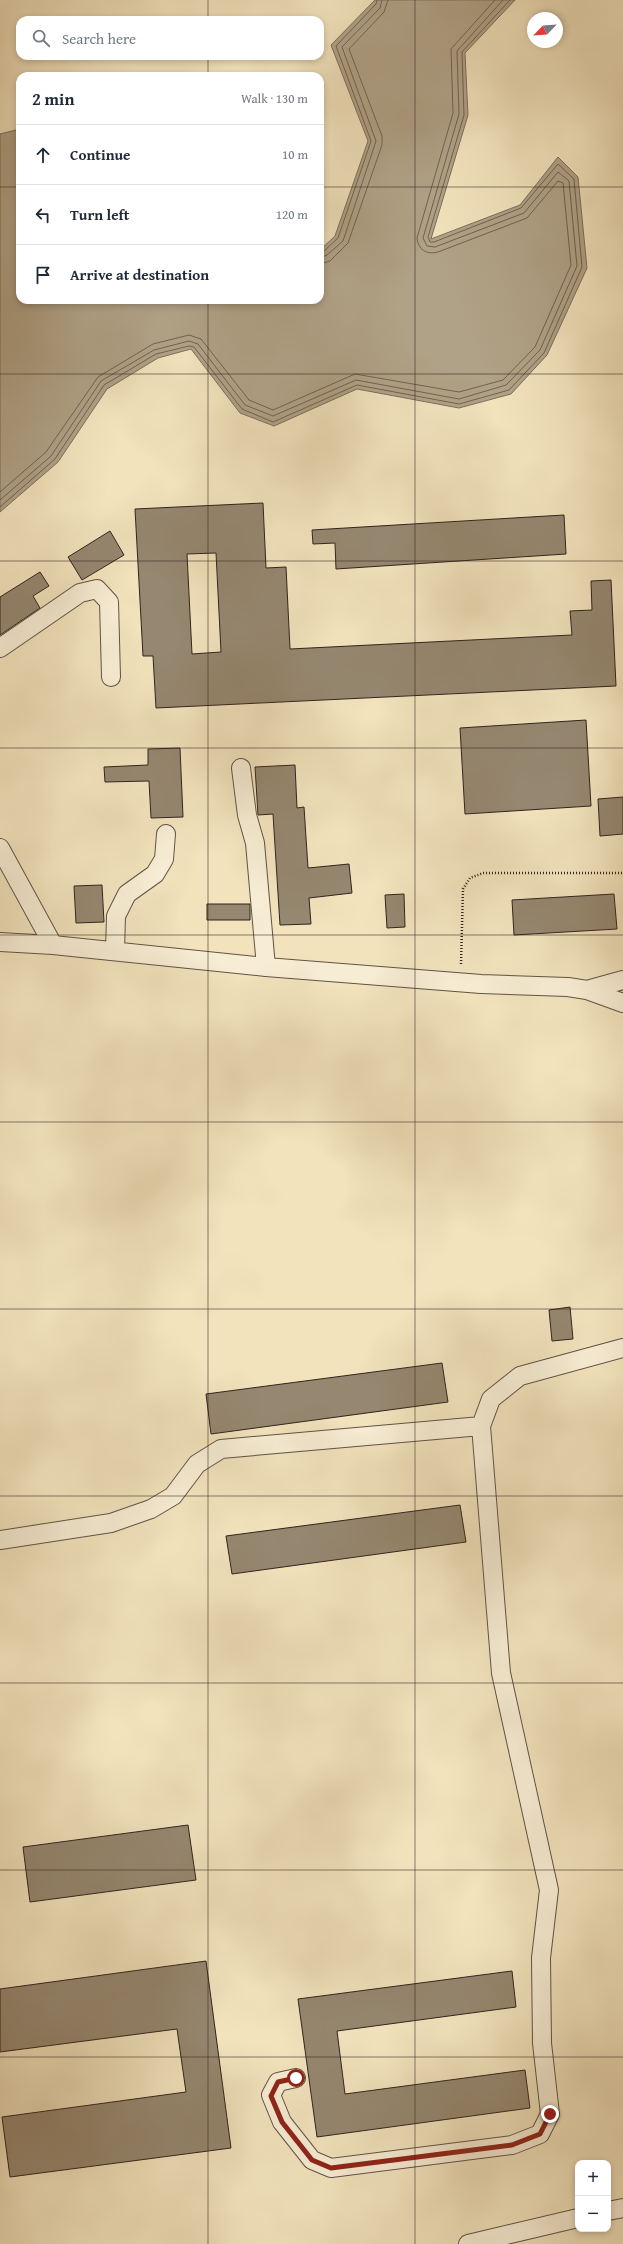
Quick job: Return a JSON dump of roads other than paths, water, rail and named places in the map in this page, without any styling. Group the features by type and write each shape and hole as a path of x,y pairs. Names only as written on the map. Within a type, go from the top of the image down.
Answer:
{"street":[{"path":"0,648 80,593 97,589 109,602 111,677"},
{"path":"241,768 247,815 255,843 266,967"},
{"path":"115,951 116,916 127,894 155,874 164,860 166,834"},
{"path":"0,848 53,945"},
{"path":"0,942 53,945 266,967 460,982 568,987 587,990 623,1003"},
{"path":"587,990 623,980"},
{"path":"296,2078 278,2082 271,2096 282,2122 312,2160 331,2168 512,2145 540,2134 550,2114 542,2043 541,1958 549,1890 501,1673 481,1426 491,1399 520,1376 623,1348"},
{"path":"0,1540 111,1523 151,1509 174,1496 197,1464 221,1449 481,1426"},
{"path":"611,2210 623,2208"},
{"path":"468,2244 575,2219"}],"water":[{"path":"375,0 515,0 465,53 468,115 431,239 520,205 558,157 578,177 587,268 547,355 511,394 459,408 357,389 274,426 240,413 191,349 158,358 107,389 58,462 0,512 0,134 16,130 16,304 324,304 324,246 335,236 368,141 331,45"}]}
